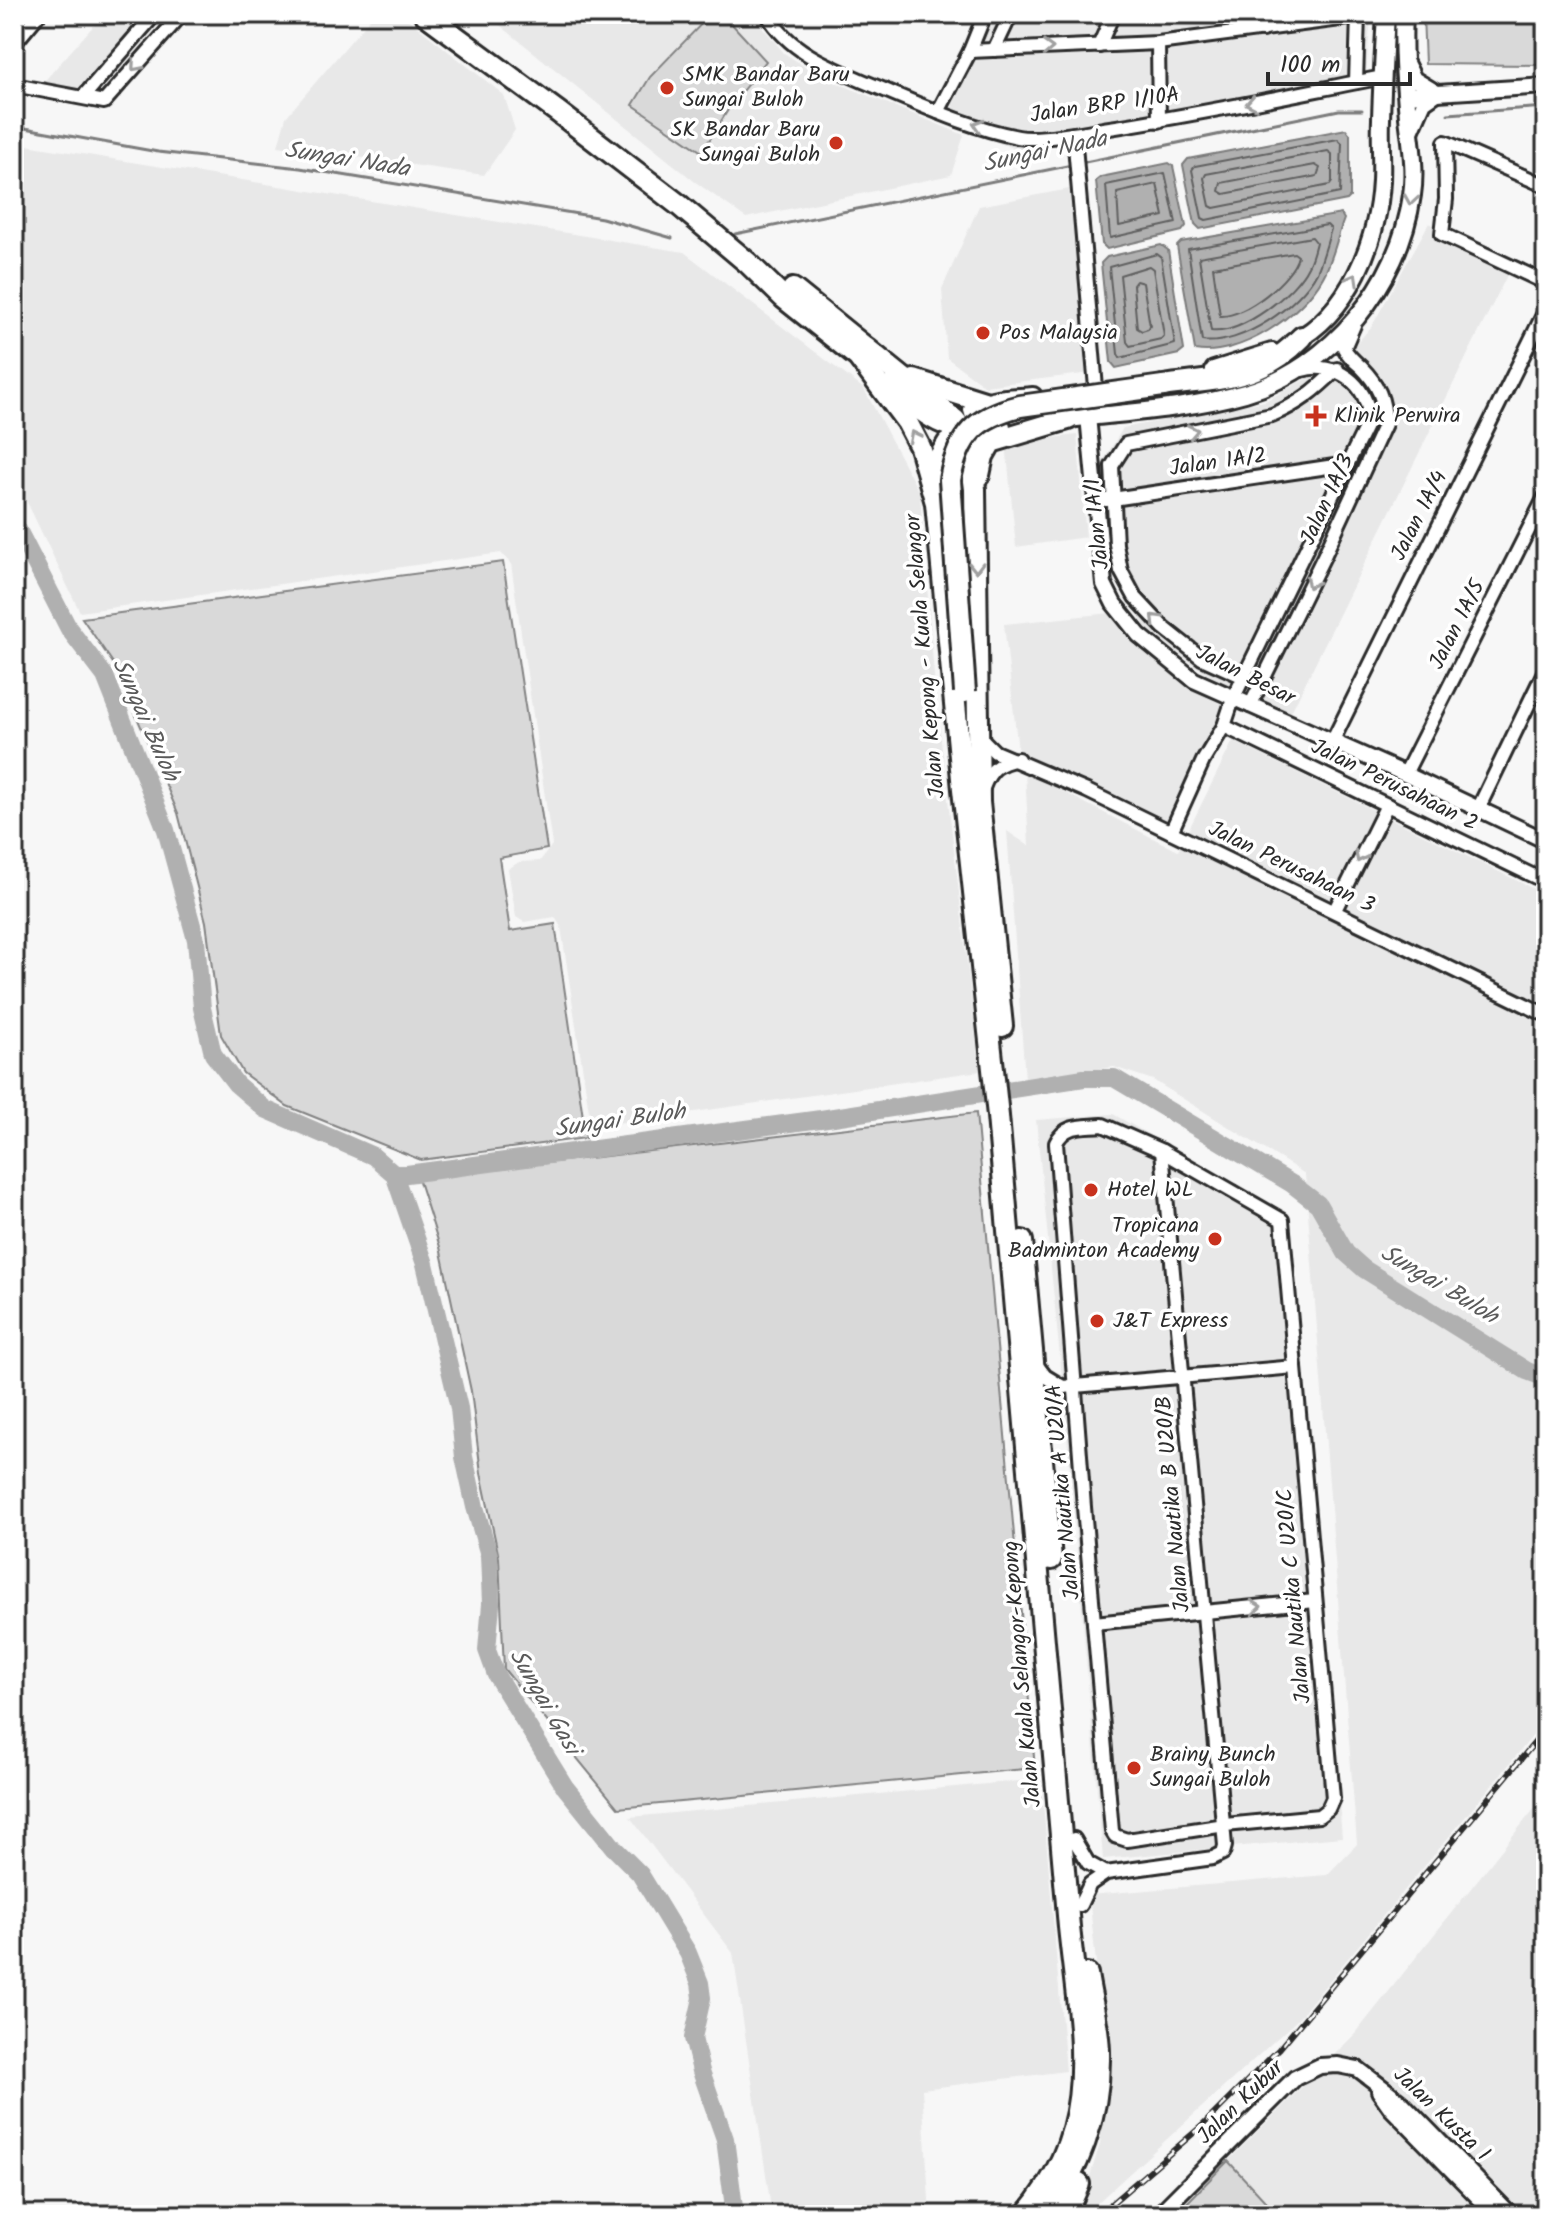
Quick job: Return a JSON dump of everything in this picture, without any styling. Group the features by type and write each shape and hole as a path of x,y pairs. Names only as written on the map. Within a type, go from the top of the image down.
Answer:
{"highway":[{"name":"Jalan Kepong - Kuala Selangor","path":"425,14 582,130 748,263 784,298 858,357 907,422 920,447 936,503 971,796 1004,1115"},
{"name":"Jalan Kepong - Kuala Selangor","path":"748,263 809,300 899,375 963,429 972,451"},
{"path":"971,796 950,480 955,456 963,440 986,417 999,411 1241,374 1265,367 1285,355 1302,337"},
{"path":"858,357 916,407 945,426 963,429 1000,427"},
{"path":"899,375 984,402"},
{"path":"975,489 983,456 991,442 1078,418"},
{"path":"936,503 936,473 942,448 955,441 972,451 975,489 978,735"},
{"name":"Jalan Kepong - Kuala Selangor","path":"971,796 978,735"},
{"name":"Jalan Kuala Selangor-Kepong","path":"1004,1115 1034,1362 1080,1905 1099,2060 1091,2124 1085,2143 1068,2179 1045,2215"},
{"name":"Jalan Kuala Selangor-Kepong","path":"1004,1115 1083,2051 1083,2084 1074,2124 1056,2173 1026,2215"},
{"path":"1065,2215 1093,2144 1102,2091 1099,2060"},
{"path":"1009,2215 1039,2186 1074,2124"}],"main road":[{"path":"1381,181 1386,14"},
{"path":"1404,14 1406,95 1414,166 1412,195 1405,229 1393,263 1360,316 1295,372 1244,393 1173,406 1000,427 975,420 972,410 984,402 1227,368 1258,358 1302,337 1344,295 1365,258 1378,210 1390,118 1397,102 1406,95"},
{"path":"1385,154 1400,150 1414,166"}],"street":[{"path":"14,44 39,14"},
{"path":"83,97 155,14"},
{"path":"14,85 99,101 108,99 182,14"},
{"name":"Jalan BRP 1/10A","path":"767,14 771,22 796,45 826,65 938,112 1021,138 1074,134 1159,121 1383,77"},
{"path":"938,112 970,51 985,14"},
{"path":"994,50 1011,14"},
{"path":"1099,46 1113,14"},
{"path":"1262,30 1263,14"},
{"path":"970,51 1158,43 1379,14"},
{"path":"1356,82 1358,15"},
{"path":"1158,43 1159,121"},
{"path":"1404,61 1414,79 1437,93"},
{"path":"1406,95 1546,86"},
{"path":"1410,134 1424,102 1437,93"},
{"path":"1074,134 1096,388"},
{"path":"1546,186 1445,142 1446,199 1442,234 1546,283"},
{"name":"Jalan 1A/4","path":"1332,742 1546,309"},
{"name":"Jalan 1A/3","path":"1250,706 1385,424 1381,394 1344,348 1360,316"},
{"path":"1295,372 1323,366 1337,369"},
{"name":"Jalan 1A/3","path":"1171,832 1369,420 1369,407 1355,384 1337,369"},
{"name":"Jalan 1A/1","path":"1244,677 1202,658 1163,627 1135,597 1121,571 1112,466 1126,444 1272,415 1305,400 1337,369"},
{"path":"1355,384 1366,372"},
{"name":"Jalan Besar","path":"1078,418 1095,502 1104,584 1114,604 1139,635 1194,680 1546,841"},
{"name":"Jalan 1A/2","path":"1095,502 1348,464"},
{"name":"Jalan 1A/5","path":"1405,774 1546,495"},
{"path":"1478,809 1546,668"},
{"name":"Jalan Perusahaan 2","path":"1224,726 1546,882"},
{"name":"Jalan Perusahaan 3","path":"978,735 995,752 1018,759 1335,910 1546,1015"},
{"path":"971,796 995,766 1018,759"},
{"path":"1335,910 1387,805"},
{"name":"Jalan Nautika A U20/A","path":"1162,1151 1103,1125 1069,1128 1060,1134 1056,1143 1069,1386 1111,1824 1115,1836 1127,1840 1225,1825"},
{"name":"Jalan Nautika C U20/C","path":"1162,1151 1282,1220 1333,1798 1328,1809 1319,1816 1225,1825"},
{"name":"Jalan Nautika B U20/B","path":"1106,1873 1213,1858 1223,1853 1226,1843 1162,1151"},
{"path":"1034,1362 1045,1376 1069,1386"},
{"path":"1039,1416 1049,1398 1069,1386 1295,1367"},
{"path":"1094,1623 1315,1601"},
{"path":"1074,1839 1088,1863 1106,1873 1090,1884 1080,1905"},
{"name":"Jalan Kubur","path":"1158,2215 1282,2090 1304,2072 1320,2066 1338,2065 1358,2069 1370,2078"},
{"name":"Jalan Kusta 1","path":"1370,2078 1391,2108 1496,2215"},
{"name":"Jalan Kusta 1","path":"1370,2078 1400,2101 1511,2215"}],"shaded area":[{"path":"104,14 150,14 82,92 40,86"},
{"path":"374,14 401,14 504,95 515,130 484,175 278,146 286,117"},
{"path":"486,14 757,14 763,28 784,53 818,75 964,135 951,175 746,218 694,181"},
{"path":"995,14 1371,14 1365,87 1021,151 945,122"},
{"path":"1423,14 1546,14 1546,65 1425,64"},
{"path":"708,17 730,22 766,61 731,105 702,152 633,105 650,77"},
{"path":"14,143 684,252 864,389 920,494 935,689 980,1071 596,1126 590,1118 561,927 555,917 524,922 516,917 508,869 519,862 540,861 552,845 511,564 501,553 80,612 14,475"},
{"path":"1075,188 1091,373 985,386 947,358 942,289 979,206"},
{"path":"1429,223 1514,261 1289,716 1202,671 1147,629 1113,575 1102,463 1123,428 1265,401 1343,359 1372,326"},
{"path":"1077,435 1086,537 1016,547 1006,443"},
{"path":"503,562 547,849 499,858 510,931 555,924 586,1138 421,1160 287,1106 243,1073 221,1035 206,922 178,813 115,666 82,618"},
{"path":"1111,613 1133,643 1190,689 1227,707 1169,827 1018,751 1004,624"},
{"path":"1233,741 1546,895 1546,1720 1296,2021 1084,2215 1078,2215 1100,2144 1107,2070 1089,1895 1327,1875 1357,1844 1305,1174 1153,1080 1114,1067 1025,1079 1007,831 1029,846 1025,772 1178,851"},
{"path":"976,1113 1035,1768 618,1808 504,1669 499,1558 481,1473 471,1391 440,1247 418,1178"},
{"path":"1113,1114 1288,1214 1342,1837 1103,1859 1063,1387 1036,1120"},
{"path":"1041,1779 1066,2071 922,2089 930,2215 772,2215 733,1953 630,1817"},
{"path":"1546,1794 1546,2215 1278,2215 1228,2161 1355,2034"},
{"path":"1228,2161 1278,2215 1175,2215"}],"water":[{"path":"1346,129 1350,134 1350,197 1347,200 1200,229 1195,224 1183,165 1188,159"},
{"path":"1169,163 1173,166 1186,226 1182,231 1107,249 1102,244 1096,181 1101,177"},
{"path":"1341,214 1344,219 1326,270 1300,306 1268,331 1250,340 1213,351 1195,350 1177,246 1181,242"},
{"path":"1161,245 1168,250 1184,350 1179,354 1116,368 1111,362 1101,263 1107,257"}],"waterway":[{"name":"Sungai Nada","path":"1448,114 1546,107"},
{"name":"Sungai Nada","path":"1080,163 1339,110 1362,110"},
{"name":"Sungai Nada","path":"14,126 158,152 300,168 602,218 672,238"},
{"name":"Sungai Nada","path":"735,234 1072,165"},
{"name":"Sungai Buloh","path":"14,522 69,629 105,676 166,830 196,940 202,1008 213,1054 236,1084 265,1109 373,1156 394,1174 407,1174 821,1119 1084,1078 1114,1078 1292,1184 1318,1204 1346,1253 1364,1269 1527,1371 1546,1378"},
{"name":"Sungai Gasi","path":"394,1174 425,1264 459,1408 464,1457 489,1555 491,1604 487,1650 496,1675 565,1787 614,1848 640,1874 688,1953 700,1983 702,1998 693,2038 725,2139 735,2215"}],"railway":[{"path":"1098,2215 1203,2125 1279,2049 1546,1729"}],"place":[{"name":"SMK Bandar Baru Sungai Buloh","path":"667,88"},
{"name":"SK Bandar Baru Sungai Buloh","path":"836,143"},
{"name":"Pos Malaysia","path":"983,333"},
{"name":"Klinik Perwira","path":"1316,416"},
{"name":"Hotel WL","path":"1091,1190"},
{"name":"Tropicana Badminton Academy","path":"1215,1239"},
{"name":"J&T Express","path":"1097,1321"},
{"name":"Brainy Bunch Sungai Buloh","path":"1134,1768"}]}
